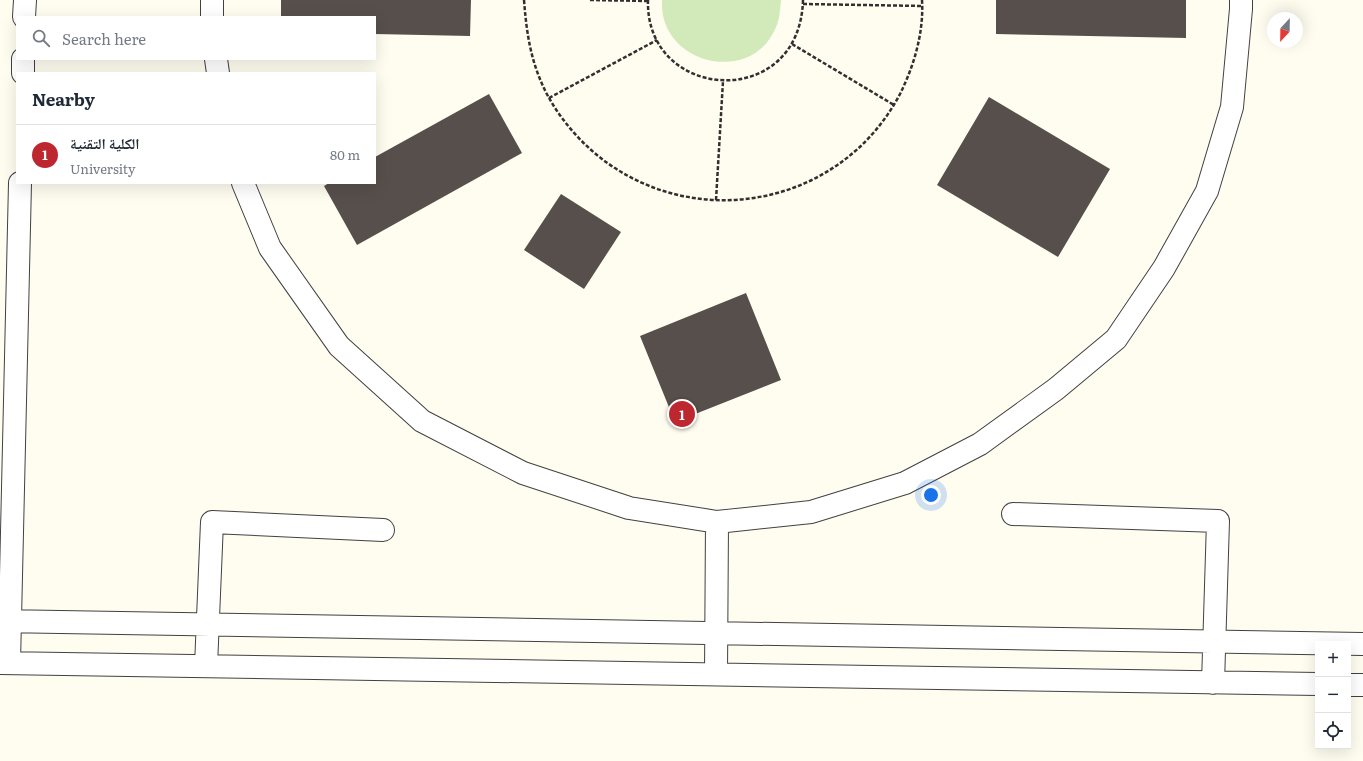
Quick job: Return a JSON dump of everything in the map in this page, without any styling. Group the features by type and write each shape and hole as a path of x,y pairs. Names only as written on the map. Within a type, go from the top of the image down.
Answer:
{"lane":[{"path":"24,16 25,0"},
{"path":"212,0 212,16"},
{"path":"243,184 270,248 339,346 422,421 522,473 629,508 717,522 811,512 905,483 980,444 1056,389 1116,339 1164,268 1207,192 1232,107 1241,0"},
{"path":"23,60 23,72"},
{"path":"216,60 218,72"},
{"path":"20,184 4,663 1315,684"},
{"path":"1013,514 1218,521 1213,683"},
{"path":"206,666 212,522 382,530"},
{"path":"716,674 717,522"},
{"path":"5,622 1363,644"},
{"path":"1351,685 1363,685"}],"path":[{"path":"524,0 530,50 538,75 549,98 580,140 600,158 621,172 645,184 669,193 694,198 716,200 746,200 772,195 797,187 821,176 842,162 862,145 880,126 894,105 906,82 915,57 920,32 923,6 922,0"},
{"path":"590,0 648,1 650,25 666,54 678,65 692,73 707,79 723,81 740,80 755,75 765,70 782,57 792,44 799,30 803,14 803,0"},
{"path":"803,4 923,6"},
{"path":"549,98 657,40"},
{"path":"792,44 894,105"},
{"path":"716,200 723,81"}],"green space":[{"path":"662,0 781,0 780,14 776,27 764,46 748,57 728,62 708,60 690,52 675,40 665,22"}],"building":[{"path":"281,0 471,0 470,36 376,34 376,16 281,16"},
{"path":"996,0 1186,0 1186,38 996,34"},
{"path":"489,94 522,153 357,245 324,186 327,184 376,184 376,156"},
{"path":"989,97 1110,169 1058,257 937,185"},
{"path":"561,194 621,232 584,289 524,250"},
{"path":"746,293 781,380 675,422 640,336"}],"place":[{"name":"الكلية التقنية","path":"682,414"}]}
